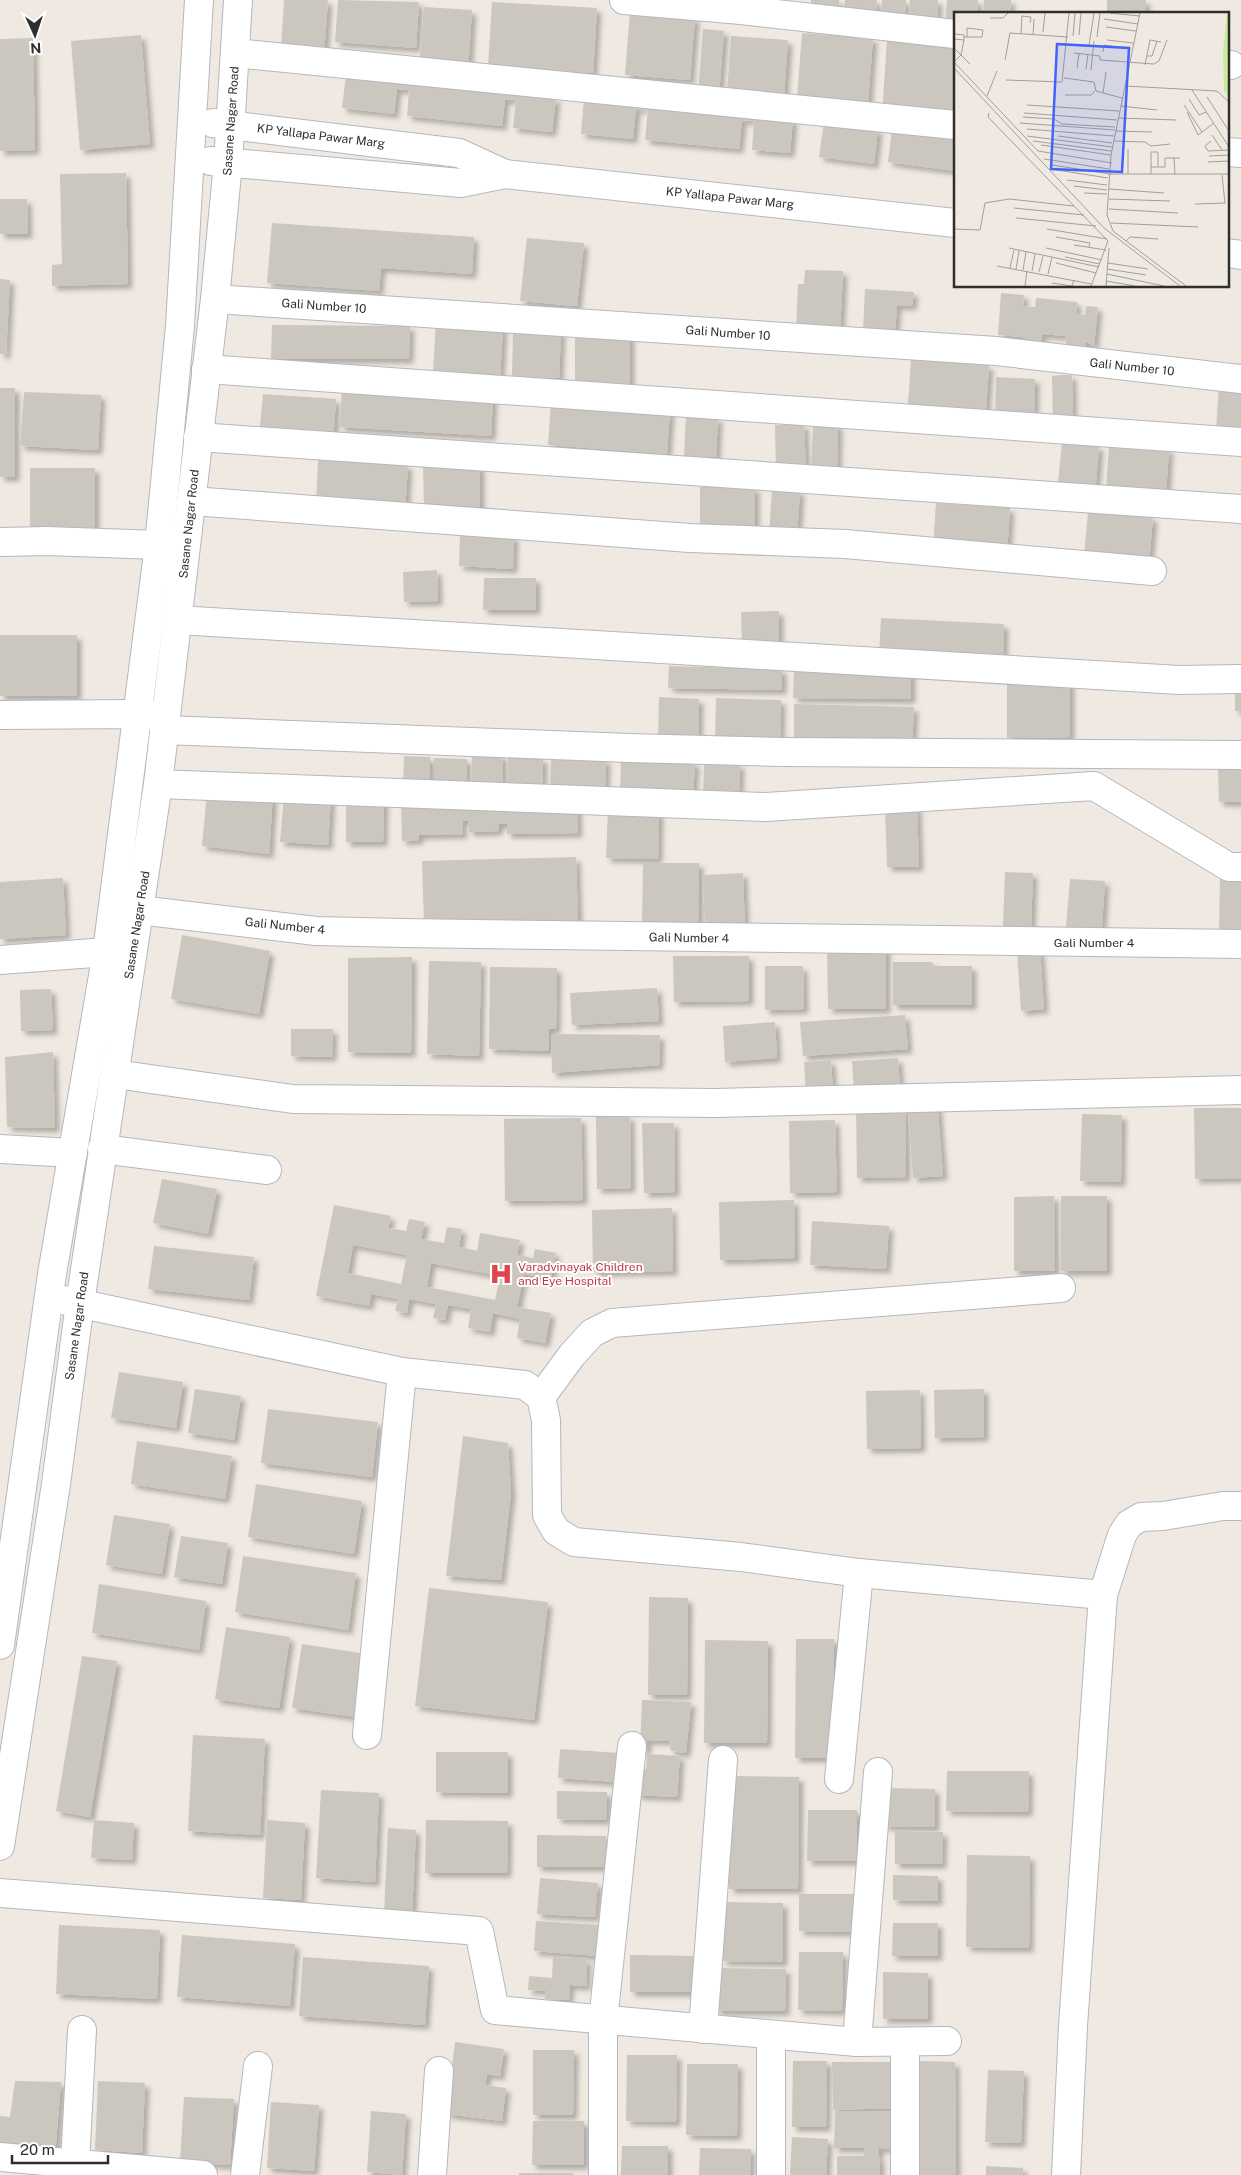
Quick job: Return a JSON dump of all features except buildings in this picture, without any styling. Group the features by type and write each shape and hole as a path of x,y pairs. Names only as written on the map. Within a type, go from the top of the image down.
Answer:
{"street":[{"name":"Sasane Nagar Road","path":"0,1645 10,1512 49,1297 107,952 160,544 180,326 198,0"},
{"name":"Sasane Nagar Road","path":"0,1846 56,1484 102,1149 158,784 215,299 228,163 238,0"},
{"path":"624,0 741,10 954,34"},
{"path":"235,53 954,125"},
{"name":"KP Yallapa Pawar Marg","path":"192,120 459,153 504,174"},
{"path":"1228,152 1241,153"},
{"name":"KP Yallapa Pawar Marg","path":"190,159 461,183 504,174 954,223"},
{"path":"1228,253 1241,255"},
{"name":"Gali Number 10","path":"215,299 996,351 1241,379"},
{"path":"206,369 1241,442"},
{"path":"198,437 1241,509"},
{"path":"192,501 690,538 845,544 1152,571"},
{"path":"0,542 160,544"},
{"path":"178,620 1179,680 1241,679"},
{"path":"0,715 138,714 165,723 754,751 1241,755"},
{"path":"158,784 766,807 1094,786 1229,867 1241,867"},
{"name":"Gali Number 4","path":"139,910 316,931 403,934 1241,944"},
{"path":"0,960 107,952"},
{"path":"115,1074 293,1099 716,1103 1241,1090"},
{"path":"102,1149 267,1170"},
{"path":"0,1150 73,1153"},
{"path":"541,1397 572,1355 592,1333 612,1323 1061,1288"},
{"path":"49,1297 402,1372 525,1385 541,1397 546,1420 547,1515 556,1531 574,1542 741,1557 859,1573 1103,1595"},
{"path":"367,1735 402,1372"},
{"path":"1066,2175 1072,2026 1103,1595 1122,1536 1129,1524 1141,1518 1223,1506 1241,1506"},
{"path":"838,1779 859,1573"},
{"path":"603,2175 603,2021 632,1746"},
{"path":"703,2029 723,1760"},
{"path":"857,2042 878,1772"},
{"path":"0,1893 478,1931 495,2010 857,2042 905,2043 947,2041"},
{"path":"75,2164 82,2030"},
{"path":"771,2035 771,2175"},
{"path":"905,2043 905,2175"},
{"path":"245,2175 258,2066"},
{"path":"432,2175 439,2071"},
{"path":"0,2157 203,2175"}],"place":[{"name":"Varadvinayak Children and Eye Hospital","path":"501,1274"}]}
